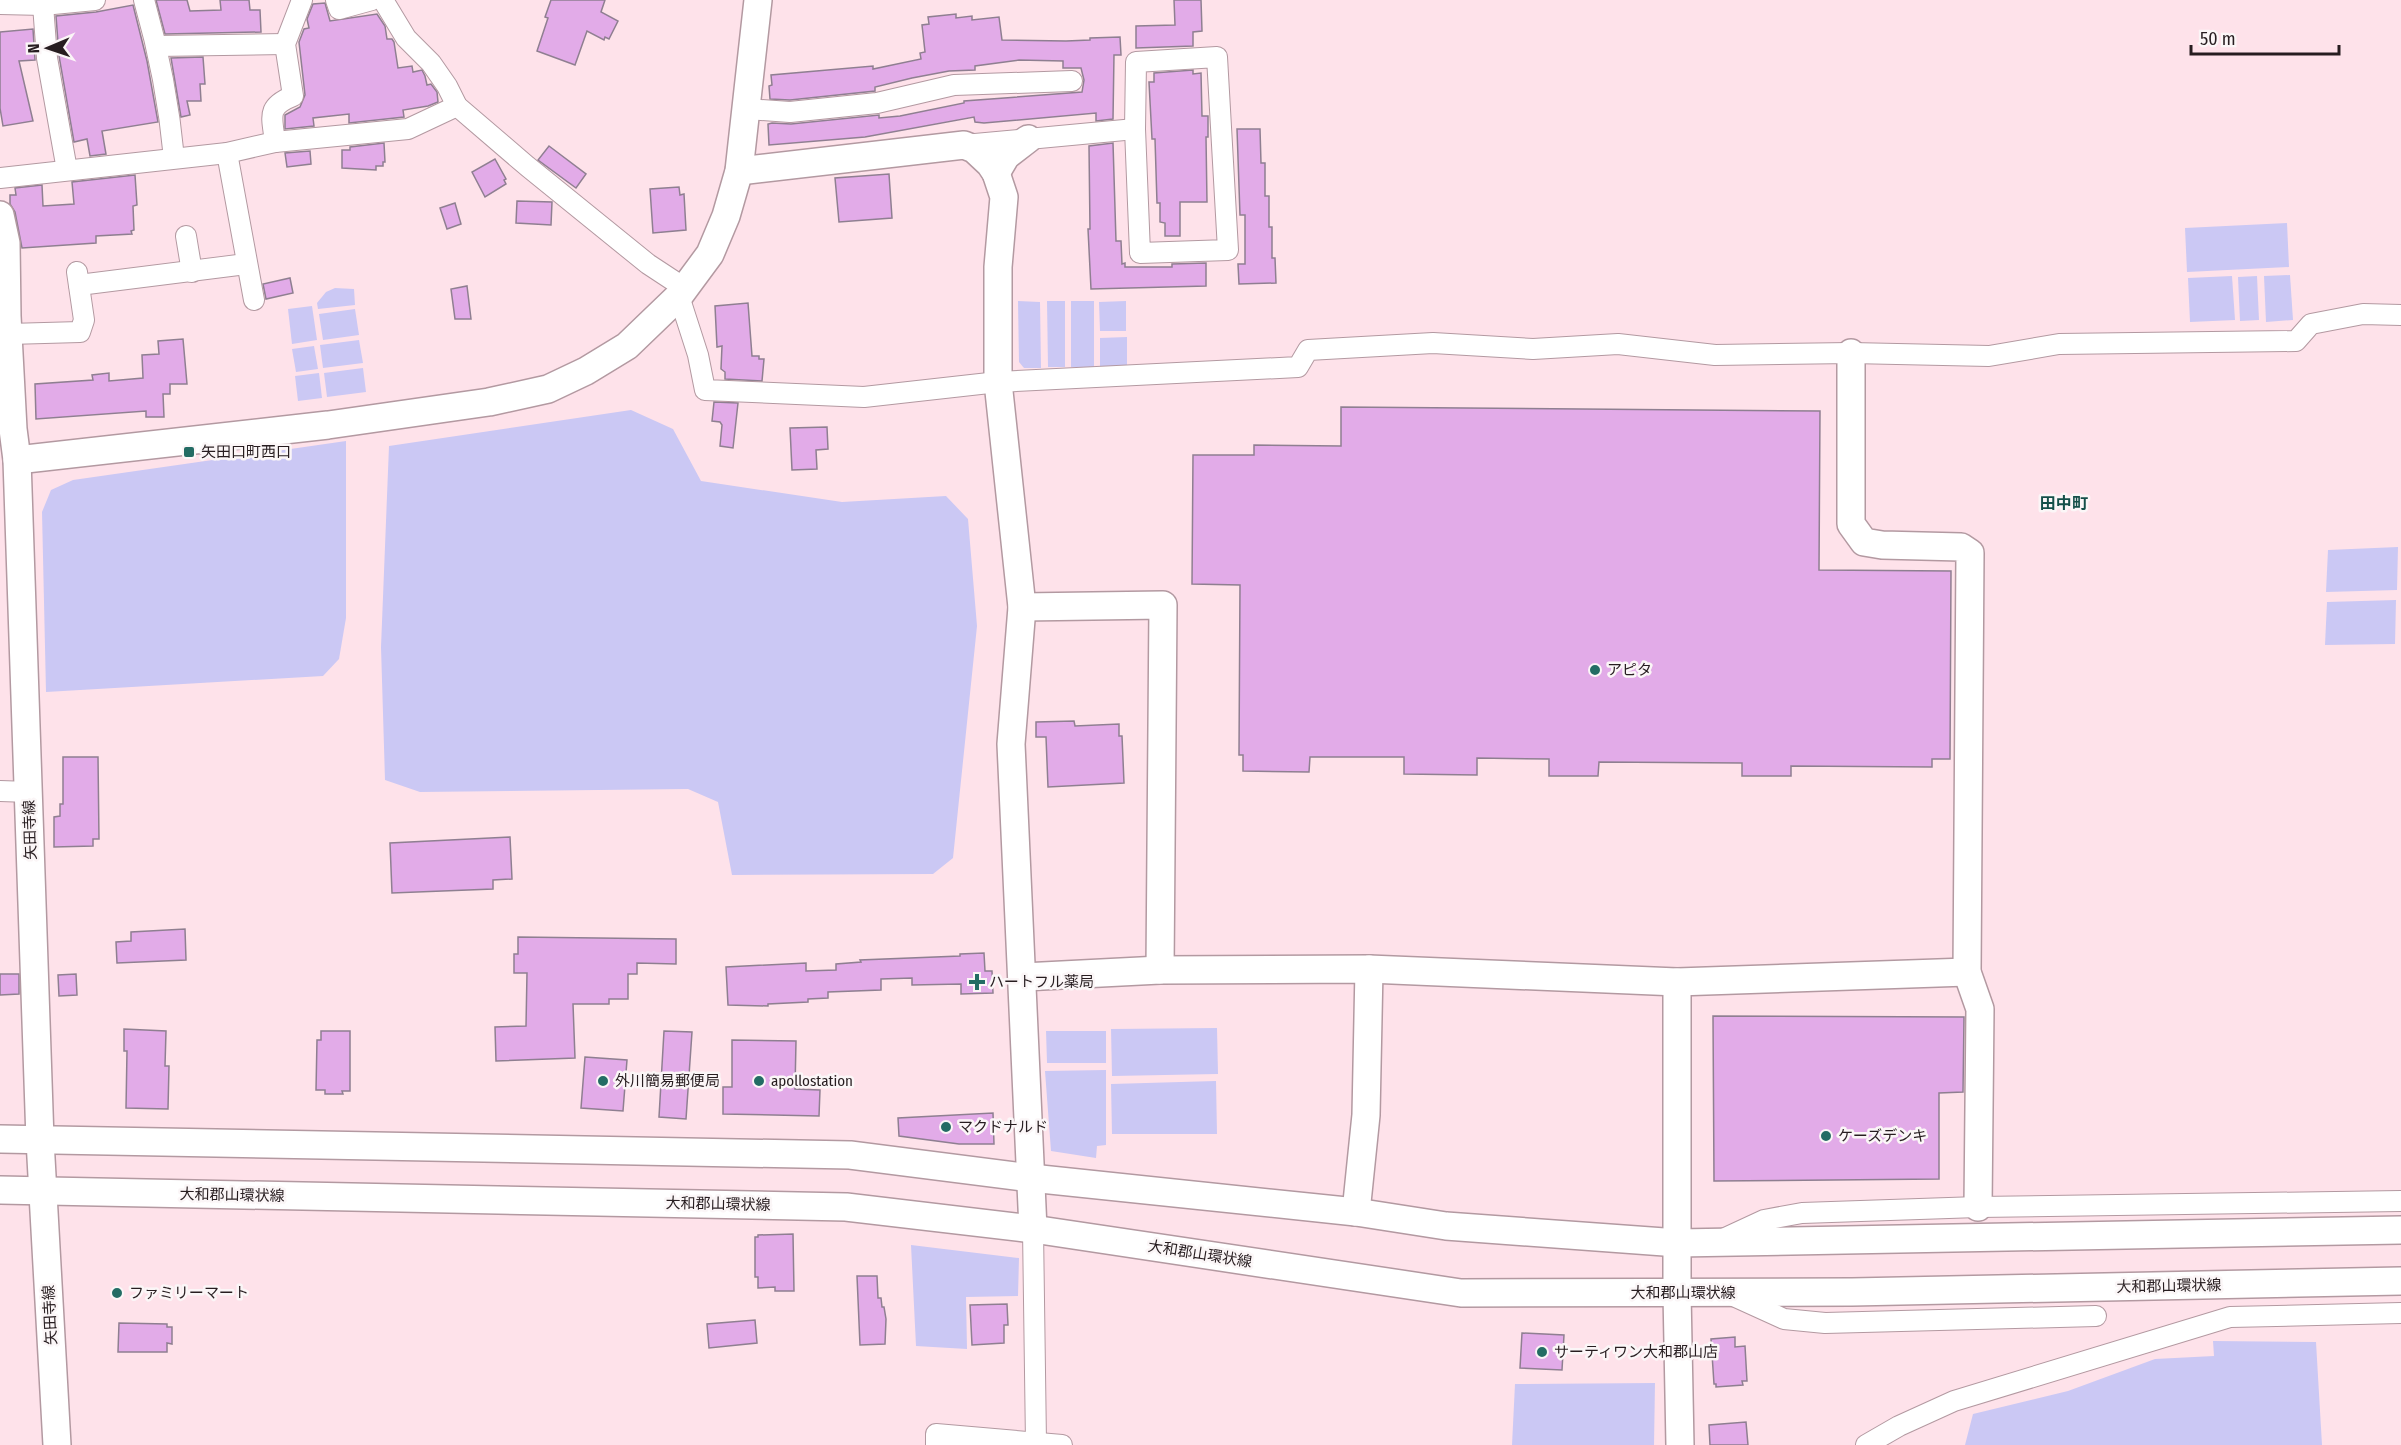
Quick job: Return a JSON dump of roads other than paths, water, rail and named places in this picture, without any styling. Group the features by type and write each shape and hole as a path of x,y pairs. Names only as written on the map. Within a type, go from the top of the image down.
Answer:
{"main road":[{"path":"17,460 328,425 489,402 548,389 586,371 627,346 683,292 710,254 726,216 740,171 758,0"},
{"path":"996,173 1005,156 1028,139"},
{"path":"740,171 964,145 982,156 996,173 1001,184 1004,204 998,267 998,382 1022,607 1011,744 1033,1229"},
{"name":"矢田寺線","path":"0,215 6,243 9,334 6,430 17,460 40,1140 57,1445"},
{"path":"1851,353 1851,524 1864,542 1882,545 1961,547 1970,554 1967,972 1980,1009 1978,1207"},
{"path":"1022,607 1163,605 1160,970"},
{"path":"1023,977 1160,970 1369,969 1677,982 1967,972"},
{"path":"1356,1212 1366,1115 1369,969"},
{"path":"1677,982 1677,1293 1680,1445"},
{"path":"0,1139 850,1155 1031,1178 1356,1212 1446,1226 1678,1243 2401,1230"},
{"name":"大和郡山環状線","path":"0,1190 846,1207 1033,1229 1461,1293 1727,1293 2401,1281"}],"street":[{"path":"0,4 42,5 95,0"},
{"path":"144,0 157,46 170,119 174,158"},
{"path":"275,142 272,116 279,102 293,96 285,44 302,0"},
{"path":"336,0 339,9 372,0"},
{"path":"382,0 406,38 431,63 457,106 527,166 683,292 705,390 864,397 998,382 1298,367 1308,350 1433,343 1533,349 1618,344 1716,355 1851,353 1989,356 2059,344 2296,341 2311,324 2363,314 2401,315"},
{"path":"42,5 47,58 68,170"},
{"path":"157,46 285,44"},
{"path":"1217,57 1228,250 1140,253 1135,129 1136,62 1217,57"},
{"path":"747,109 790,112 877,103 954,86 1072,81"},
{"path":"0,178 227,153 275,142 408,129 457,106"},
{"path":"964,145 1135,129"},
{"path":"227,153 254,300"},
{"path":"186,236 192,272"},
{"path":"9,334 80,332 84,320 78,278 192,272 246,264"},
{"path":"0,791 29,792"},
{"path":"1715,1243 1764,1220 1802,1213 1978,1207 2401,1202"},
{"path":"1033,1229 1036,1443"},
{"path":"1727,1293 1784,1319 1825,1323 2096,1316"},
{"path":"1866,1445 1899,1426 1954,1401 2230,1317 2401,1313"},
{"path":"936,1445 936,1434 1062,1445"}],"water":[{"path":"2287,223 2289,267 2187,272 2185,228"},
{"path":"2290,275 2293,320 2266,322 2264,276"},
{"path":"2232,276 2235,320 2190,322 2188,278"},
{"path":"2257,276 2259,320 2240,321 2238,277"},
{"path":"335,288 354,289 355,305 318,309 317,303 326,292"},
{"path":"1018,301 1040,302 1041,368 1024,368 1019,362"},
{"path":"1047,301 1065,301 1065,367 1048,367"},
{"path":"1071,301 1094,301 1094,367 1071,367"},
{"path":"1126,301 1126,331 1100,331 1099,302"},
{"path":"312,306 317,340 292,344 288,309"},
{"path":"355,309 359,335 323,340 319,314"},
{"path":"1127,337 1127,366 1100,366 1100,338"},
{"path":"359,340 363,363 323,368 320,345"},
{"path":"314,346 318,369 296,372 292,349"},
{"path":"363,368 366,392 327,397 324,373"},
{"path":"319,373 322,398 298,401 295,376"},
{"path":"631,410 673,429 701,481 842,502 946,496 968,519 977,626 953,858 933,874 732,875 718,802 688,789 420,792 385,780 381,647 389,446"},
{"path":"346,441 346,618 339,659 323,676 46,692 42,512 51,490 73,480"},
{"path":"2398,547 2397,590 2326,592 2328,550"},
{"path":"2396,600 2395,644 2325,645 2327,602"},
{"path":"1217,1028 1218,1074 1112,1076 1111,1029"},
{"path":"1046,1031 1106,1031 1106,1063 1047,1063"},
{"path":"1106,1070 1106,1145 1097,1146 1096,1158 1051,1151 1045,1071"},
{"path":"1216,1081 1217,1134 1112,1134 1111,1084"},
{"path":"911,1245 1019,1258 1018,1296 966,1297 967,1349 916,1346"},
{"path":"2213,1341 2316,1342 2322,1445 1965,1445 1973,1414 2068,1391 2155,1359 2214,1356"},
{"path":"1655,1383 1654,1445 1512,1445 1515,1384"}],"place":[{"name":"矢田口町西口","path":"189,452"},
{"name":"アピタ","path":"1595,670"},
{"name":"ハートフル薬局","path":"977,982"},
{"name":"外川簡易郵便局","path":"603,1081"},
{"name":"apollostation","path":"759,1081"},
{"name":"マクドナルド","path":"946,1127"},
{"name":"ケーズデンキ","path":"1826,1136"},
{"name":"ファミリーマート","path":"117,1293"},
{"name":"サーティワン大和郡山店","path":"1542,1352"}],"district":[{"name":"田中町","path":"2064,503"}]}
